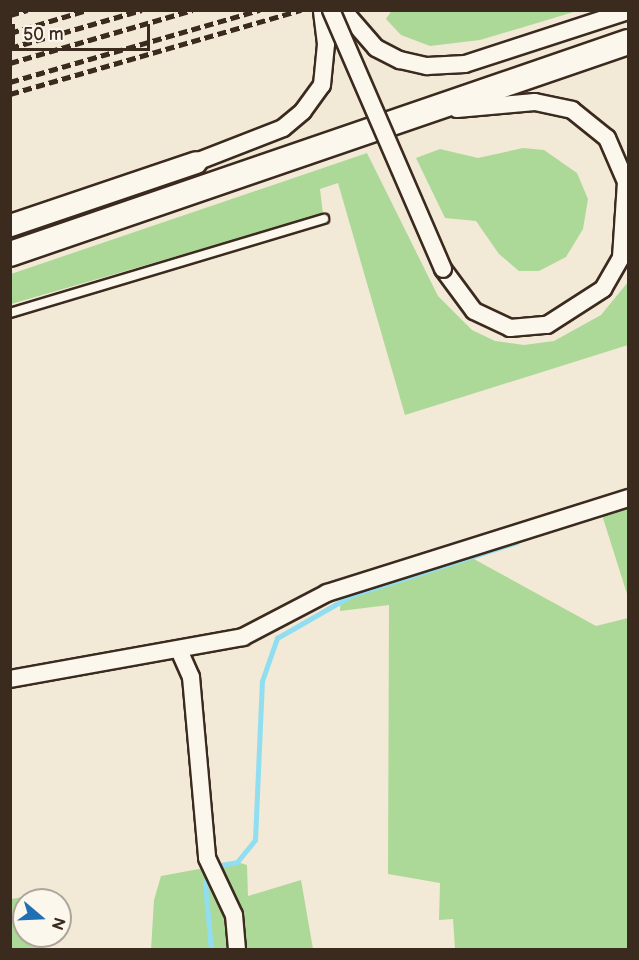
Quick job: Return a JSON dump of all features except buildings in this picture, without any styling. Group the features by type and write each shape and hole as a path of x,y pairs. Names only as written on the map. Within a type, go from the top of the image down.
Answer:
{"main road":[{"path":"10,254 628,42"}],"street":[{"path":"10,225 196,162 283,128 303,111 322,85 326,44 322,10"},
{"path":"331,10 443,269 474,311 510,328 547,325 579,307 603,289 625,251 626,182 607,138 572,110 535,102 428,112"},
{"path":"343,10 376,48 400,60 427,66 465,64 628,11"},
{"path":"10,679 243,637 327,593 628,498"},
{"path":"179,650 191,677 207,858 214,879 234,915 237,950"}],"lane":[{"path":"10,313 324,219"}],"green space":[{"path":"392,10 577,11 480,40 430,46 401,35 386,19"},
{"path":"523,148 544,150 577,173 588,199 583,229 566,257 539,271 519,271 499,254 476,221 445,218 416,158 440,149 478,158"},
{"path":"367,153 438,296 472,330 495,341 524,345 554,341 601,315 628,282 628,345 405,415 338,183 320,189 323,214 11,304 11,274"},
{"path":"628,507 628,597 602,515"},
{"path":"472,558 596,626 628,618 628,949 455,949 453,919 439,920 440,883 388,874 389,605 340,611 341,592"},
{"path":"237,862 247,865 248,896 301,880 313,949 151,950 154,900 161,876"},
{"path":"11,899 12,948 41,949 11,949"}],"waterway":[{"path":"215,866 237,862 255,840 262,681 277,638 352,595 517,542"},
{"path":"209,871 205,883 211,950"}],"railway":[{"path":"10,15 27,10"},
{"path":"10,33 87,10"},
{"path":"10,48 142,10"},
{"path":"10,63 192,10"},
{"path":"10,82 260,10"},
{"path":"10,94 301,10"}]}
